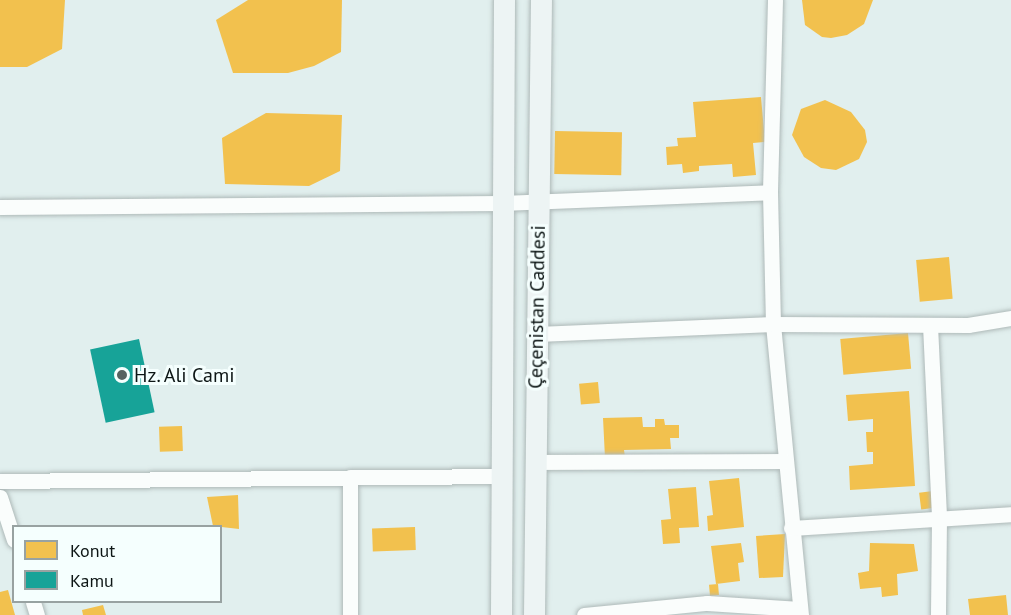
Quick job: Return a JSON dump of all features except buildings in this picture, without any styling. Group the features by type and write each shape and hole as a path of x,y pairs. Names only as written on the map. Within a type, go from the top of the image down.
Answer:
{"main road":[{"name":"Çeçenistan Caddesi","path":"501,615 501,203 504,0"},
{"name":"Çeçenistan Caddesi","path":"534,615 541,0"}],"street":[{"path":"584,615 707,603 801,612 784,461 773,324 770,192 775,0"},
{"path":"0,207 501,203 770,192"},
{"path":"537,334 773,324 968,325 1011,318"},
{"path":"930,325 939,518 938,615"},
{"path":"534,462 784,461"},
{"path":"0,481 501,476"},
{"path":"350,477 350,615"},
{"path":"0,497 12,534"},
{"path":"791,528 1011,514"}],"place":[{"name":"Hz. Ali Cami","path":"122,375"}]}
